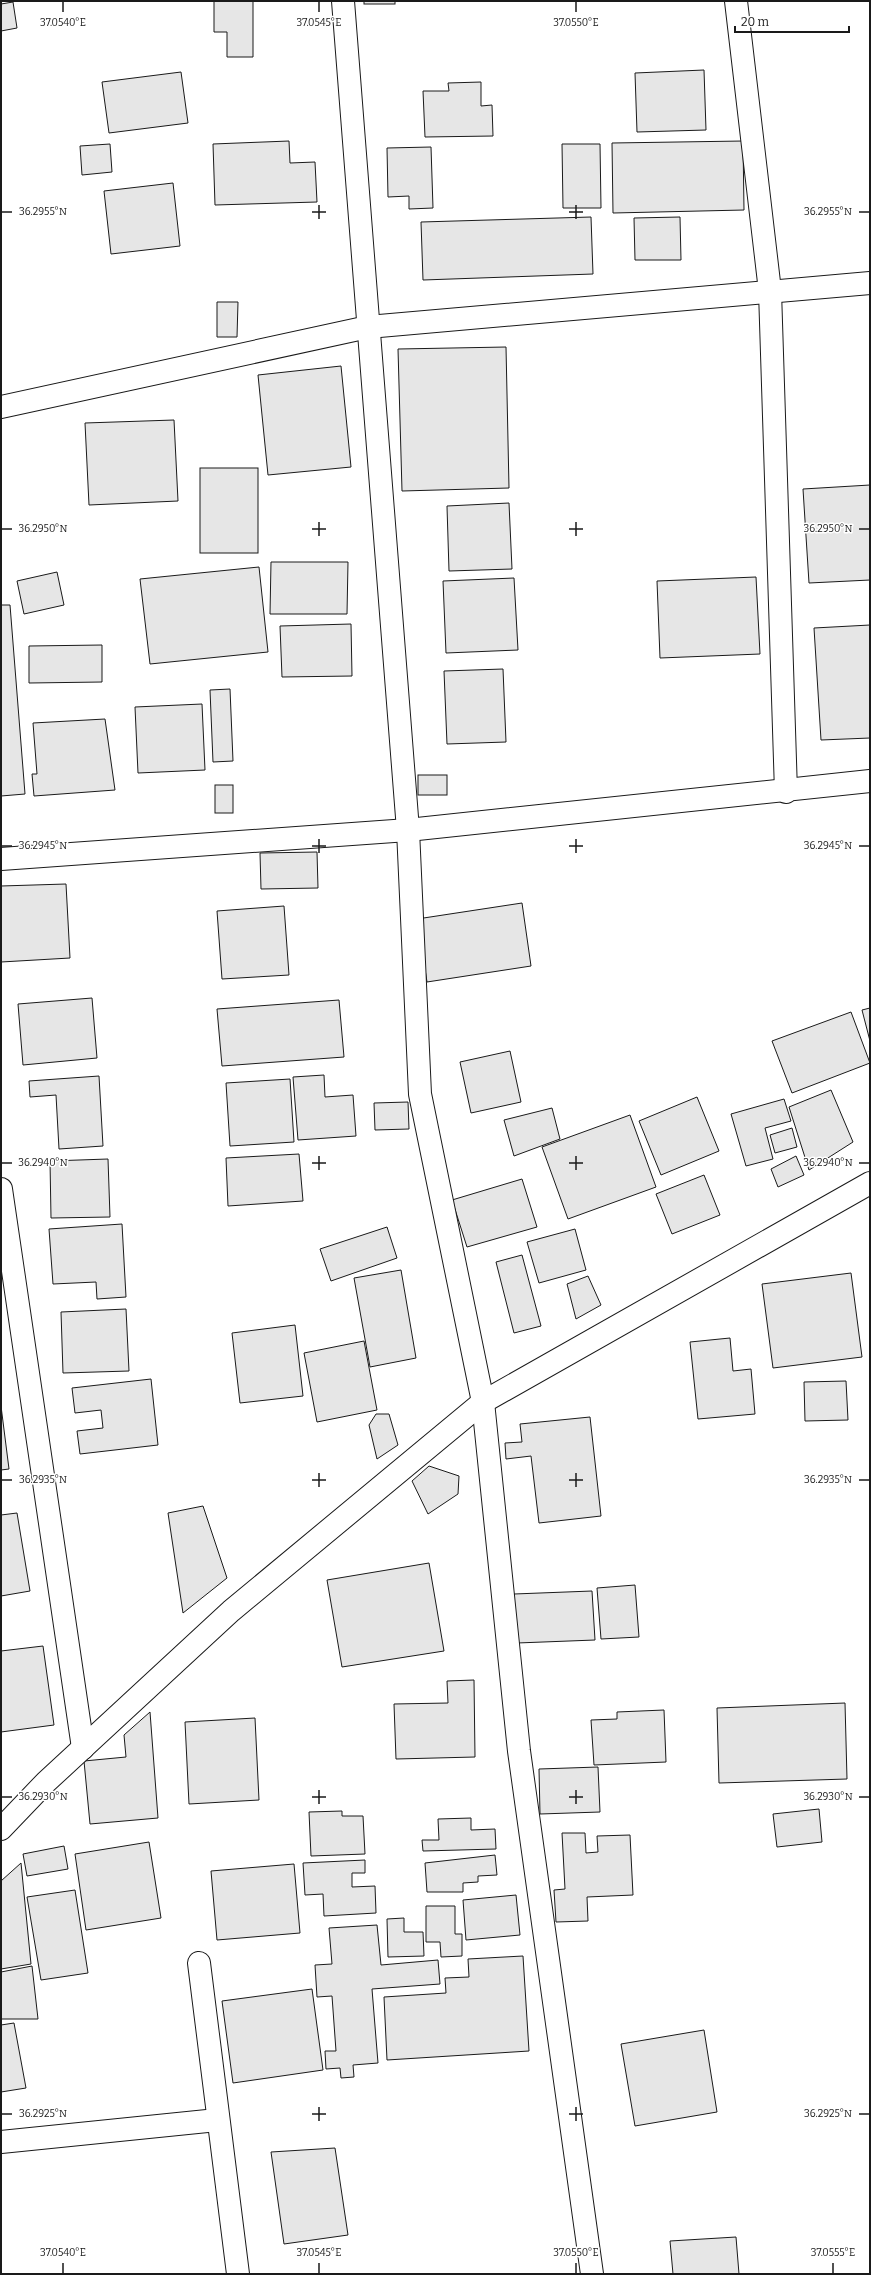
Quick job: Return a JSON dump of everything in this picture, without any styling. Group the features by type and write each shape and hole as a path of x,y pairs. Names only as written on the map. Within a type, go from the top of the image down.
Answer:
{"street":[{"path":"343,1 408,830 420,1094 483,1402 519,1751 592,2274"},
{"path":"736,1 770,291 786,792"},
{"path":"1,408 368,327 870,283"},
{"path":"1,859 408,830 786,792 870,781"},
{"path":"1,1829 46,1782 231,1611 483,1402 870,1183"},
{"path":"1,1188 83,1748"},
{"path":"199,1963 217,2120 238,2274"},
{"path":"1,2142 217,2120"}],"building":[{"path":"214,1 253,1 253,57 227,57 227,32 214,32"},
{"path":"364,1 395,1 395,4 364,4"},
{"path":"13,2 17,28 1,31 1,4"},
{"path":"704,70 706,130 637,132 635,73"},
{"path":"181,72 188,123 109,133 102,82"},
{"path":"481,82 481,106 492,105 493,136 425,137 423,91 449,91 448,83"},
{"path":"289,141 290,163 315,162 317,202 215,205 213,144"},
{"path":"743,141 744,210 613,213 612,143"},
{"path":"110,144 112,172 82,175 80,146"},
{"path":"562,144 600,144 601,208 563,208"},
{"path":"431,147 433,208 409,209 409,196 388,197 387,148"},
{"path":"173,183 180,246 111,254 104,191"},
{"path":"591,217 593,274 423,280 421,222"},
{"path":"680,217 681,260 635,260 634,218"},
{"path":"217,302 238,302 237,337 217,337"},
{"path":"506,347 509,488 402,491 398,349"},
{"path":"341,366 351,467 268,475 258,375"},
{"path":"174,420 178,501 89,505 85,423"},
{"path":"200,468 258,468 258,553 200,553"},
{"path":"870,485 870,580 809,583 803,489"},
{"path":"509,503 512,569 449,571 447,506"},
{"path":"271,562 348,562 347,614 270,614"},
{"path":"259,567 268,652 150,664 140,579"},
{"path":"57,572 64,605 24,614 17,581"},
{"path":"756,577 760,654 660,658 657,581"},
{"path":"514,578 518,650 446,653 443,581"},
{"path":"1,605 10,605 25,794 1,796"},
{"path":"351,624 352,676 282,677 280,626"},
{"path":"870,625 870,738 821,740 814,628"},
{"path":"102,645 102,682 29,683 29,646"},
{"path":"503,669 506,742 447,744 444,671"},
{"path":"230,689 233,761 213,762 210,690"},
{"path":"202,704 205,770 138,773 135,707"},
{"path":"105,719 115,790 34,796 32,774 37,774 33,723"},
{"path":"418,775 447,775 447,795 418,795"},
{"path":"215,785 233,785 233,813 215,813"},
{"path":"317,852 318,888 261,889 260,853"},
{"path":"66,884 70,958 1,962 1,886"},
{"path":"522,903 531,966 427,982 417,919"},
{"path":"284,906 289,975 222,979 217,911"},
{"path":"92,998 97,1058 23,1065 18,1004"},
{"path":"339,1000 344,1057 222,1066 217,1009"},
{"path":"870,1008 870,1041 862,1010"},
{"path":"851,1012 870,1063 792,1093 772,1041"},
{"path":"510,1051 521,1102 471,1113 460,1062"},
{"path":"324,1075 325,1097 353,1095 356,1136 298,1140 293,1077"},
{"path":"99,1076 103,1146 59,1149 56,1095 30,1097 29,1081"},
{"path":"290,1079 294,1142 230,1146 226,1083"},
{"path":"831,1090 853,1142 809,1170 789,1107"},
{"path":"697,1097 719,1151 661,1175 639,1121"},
{"path":"784,1099 791,1121 765,1128 773,1159 746,1166 731,1114"},
{"path":"408,1102 409,1129 375,1130 374,1103"},
{"path":"552,1108 560,1139 514,1156 504,1120"},
{"path":"630,1115 656,1187 568,1219 542,1147"},
{"path":"792,1128 797,1147 775,1153 770,1135"},
{"path":"299,1154 303,1201 228,1206 226,1158"},
{"path":"796,1156 804,1175 778,1187 771,1169"},
{"path":"108,1159 110,1217 51,1218 50,1161"},
{"path":"704,1175 720,1215 672,1234 656,1194"},
{"path":"522,1179 537,1227 467,1247 452,1200"},
{"path":"122,1224 126,1297 97,1299 96,1282 53,1284 49,1229"},
{"path":"387,1227 397,1258 331,1281 320,1249"},
{"path":"575,1229 586,1270 539,1283 527,1242"},
{"path":"522,1255 541,1326 514,1333 496,1262"},
{"path":"401,1270 416,1358 370,1367 354,1278"},
{"path":"851,1273 862,1357 773,1368 762,1284"},
{"path":"588,1276 601,1305 576,1319 567,1284"},
{"path":"126,1309 129,1371 63,1373 61,1312"},
{"path":"295,1325 303,1396 240,1403 232,1333"},
{"path":"730,1338 733,1371 751,1369 755,1414 698,1419 690,1342"},
{"path":"364,1341 377,1410 317,1422 304,1353"},
{"path":"151,1379 158,1445 80,1454 77,1431 103,1428 101,1410 75,1413 72,1388"},
{"path":"846,1381 848,1420 805,1421 804,1382"},
{"path":"1,1406 9,1469 1,1470"},
{"path":"376,1414 389,1414 398,1445 377,1459 369,1425"},
{"path":"590,1417 601,1516 539,1523 531,1456 506,1459 505,1443 522,1442 520,1424"},
{"path":"429,1466 459,1476 458,1494 428,1514 412,1481"},
{"path":"203,1506 227,1578 183,1613 168,1513"},
{"path":"17,1513 30,1591 1,1596 1,1515"},
{"path":"429,1563 444,1651 342,1667 327,1580"},
{"path":"635,1585 639,1637 601,1639 597,1588"},
{"path":"592,1591 595,1640 517,1643 514,1594"},
{"path":"43,1646 54,1725 1,1732 1,1651"},
{"path":"474,1680 475,1757 396,1759 394,1704 448,1703 447,1681"},
{"path":"845,1703 847,1779 719,1783 717,1708"},
{"path":"664,1710 666,1762 594,1765 591,1720 617,1719 617,1712"},
{"path":"150,1712 158,1818 90,1824 84,1761 126,1757 124,1735"},
{"path":"255,1718 259,1800 189,1804 185,1722"},
{"path":"598,1767 600,1812 540,1814 539,1769"},
{"path":"819,1809 822,1842 777,1847 773,1814"},
{"path":"342,1811 342,1816 363,1816 365,1854 311,1856 309,1812"},
{"path":"471,1818 471,1830 495,1829 496,1849 423,1851 422,1840 439,1840 438,1819"},
{"path":"562,1833 585,1833 586,1853 598,1852 597,1836 630,1835 633,1895 587,1897 588,1921 556,1922 554,1890 565,1889"},
{"path":"149,1842 161,1918 86,1930 75,1854"},
{"path":"64,1846 68,1869 27,1876 23,1854"},
{"path":"495,1855 497,1875 478,1876 478,1882 463,1883 463,1892 427,1892 425,1863"},
{"path":"365,1860 365,1873 352,1873 352,1887 375,1886 376,1913 324,1916 323,1894 305,1895 303,1863"},
{"path":"21,1863 31,1964 1,1969 1,1881"},
{"path":"294,1864 300,1933 217,1940 211,1871"},
{"path":"75,1890 88,1973 41,1980 27,1897"},
{"path":"516,1895 520,1935 466,1940 463,1900"},
{"path":"426,1906 455,1906 455,1934 462,1934 462,1956 441,1957 440,1942 426,1942"},
{"path":"404,1918 404,1932 423,1932 424,1956 388,1957 387,1919"},
{"path":"377,1925 381,1965 438,1960 440,1984 372,1989 378,2063 353,2065 354,2077 341,2078 340,2068 326,2069 325,2051 336,2051 332,1996 317,1997 315,1965 332,1964 329,1928"},
{"path":"523,1956 529,2051 387,2060 384,1997 446,1993 445,1978 469,1977 468,1959"},
{"path":"32,1966 38,2019 1,2019 1,1972"},
{"path":"312,1989 323,2070 233,2083 222,2001"},
{"path":"14,2023 26,2088 1,2092 1,2025"},
{"path":"704,2030 717,2112 635,2126 621,2044"},
{"path":"335,2148 348,2235 284,2244 271,2152"},
{"path":"736,2237 739,2274 673,2274 670,2241"}]}
